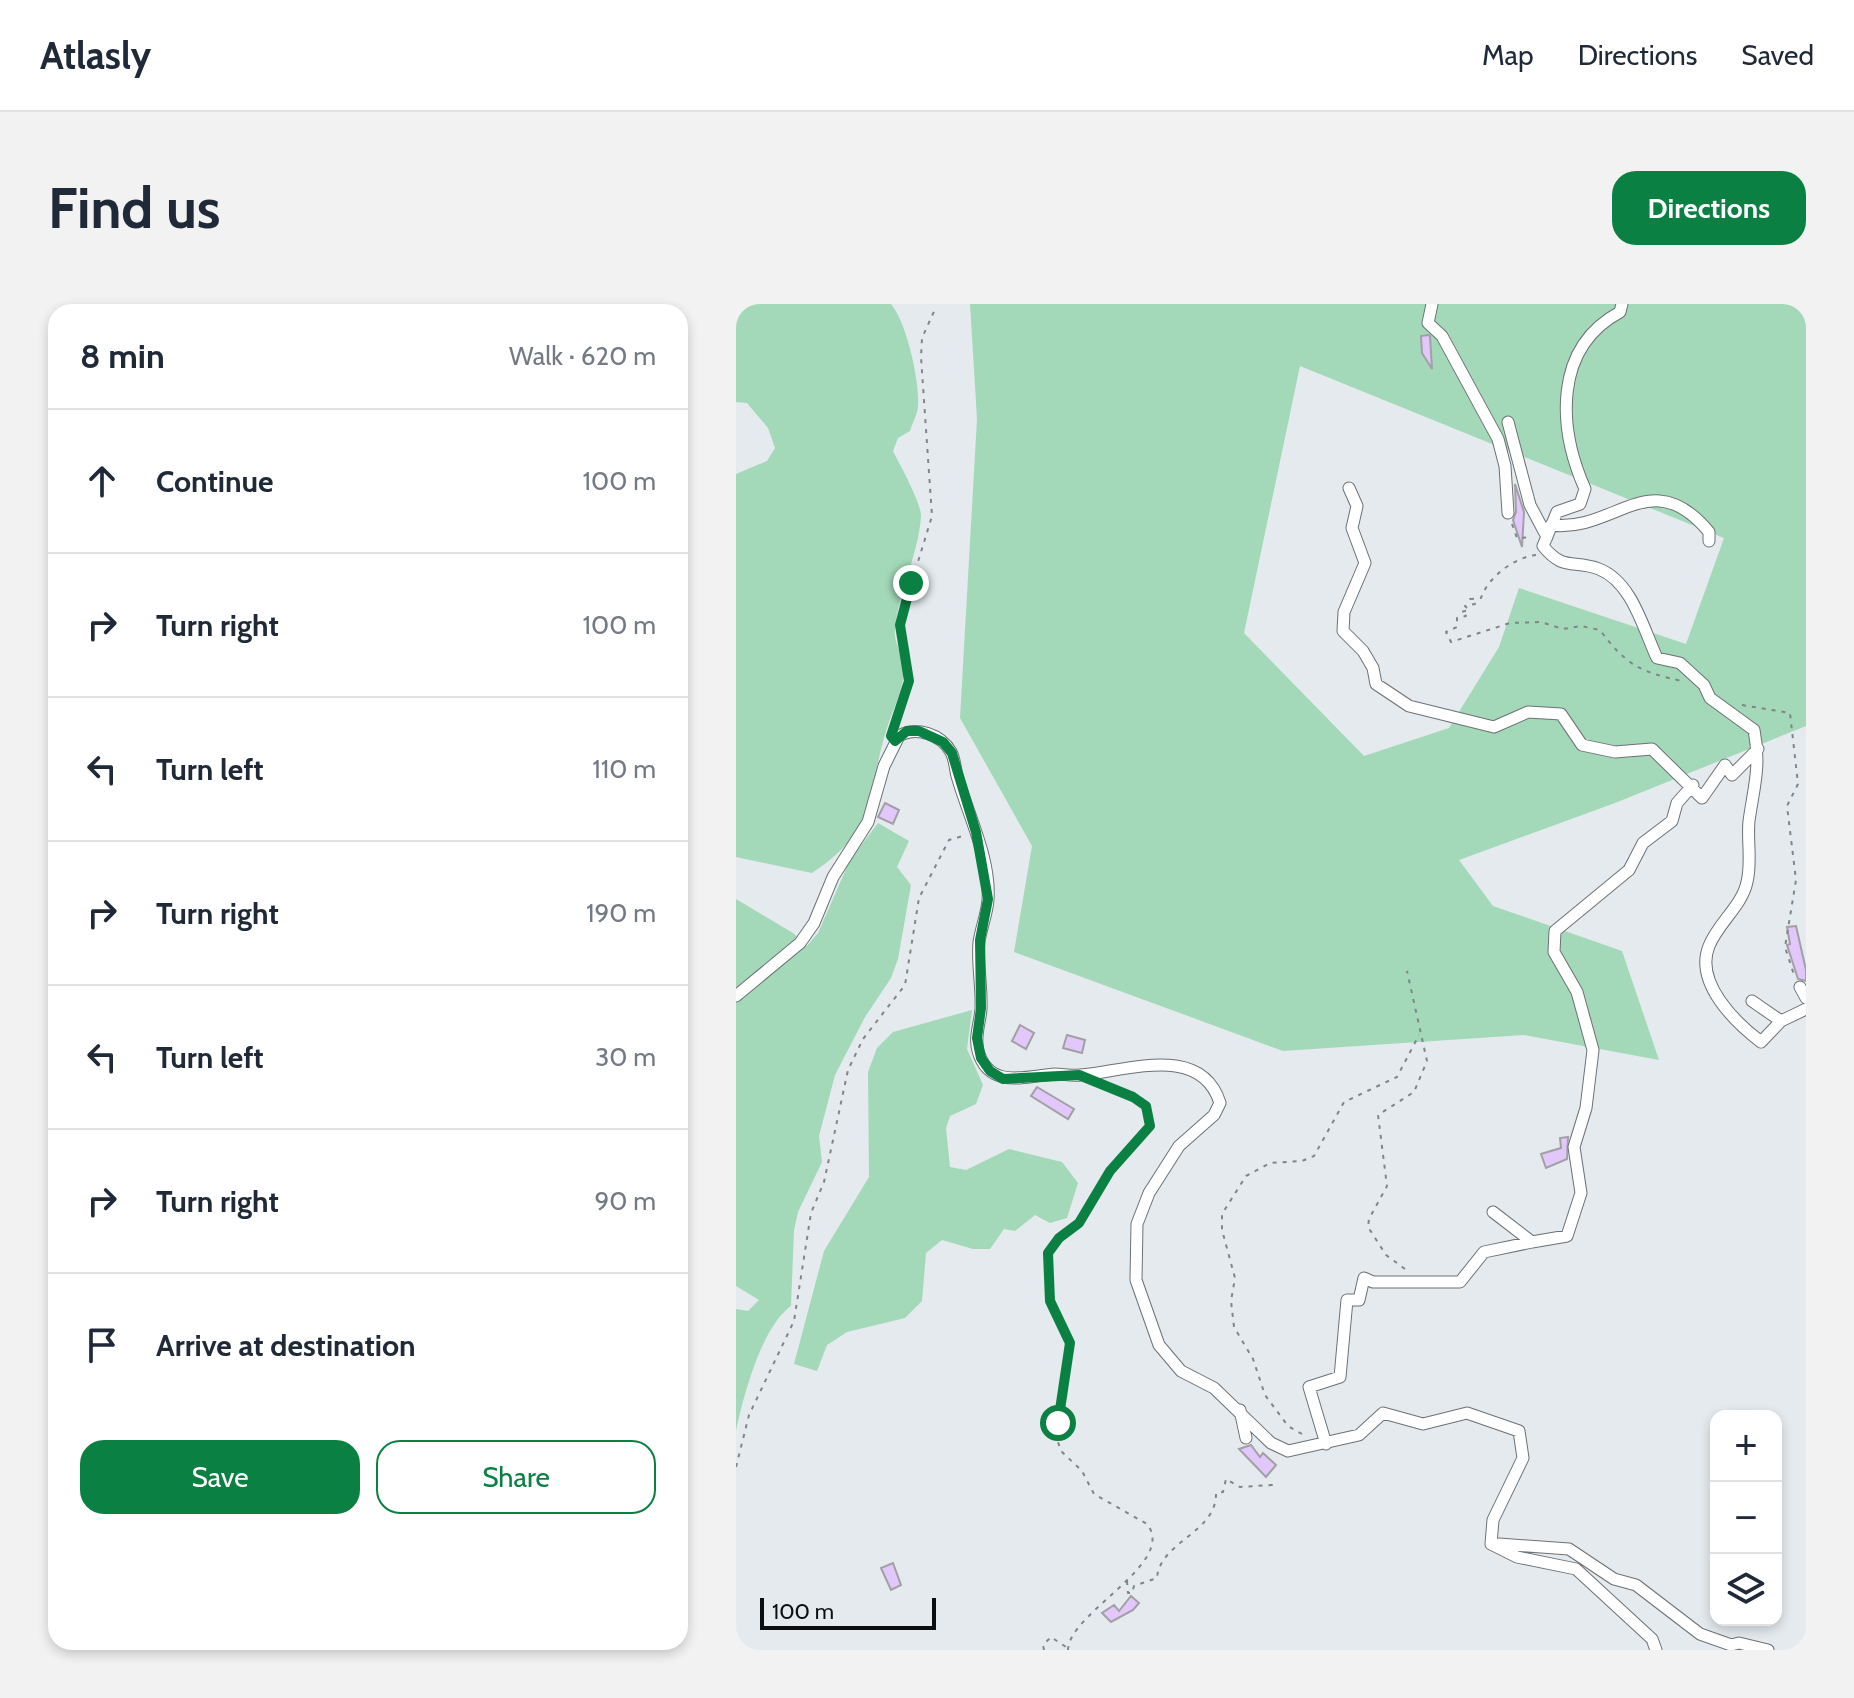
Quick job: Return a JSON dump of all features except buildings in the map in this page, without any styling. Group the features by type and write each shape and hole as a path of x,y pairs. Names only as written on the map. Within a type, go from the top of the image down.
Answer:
{"street":[{"path":"1432,304 1428,323 1442,336 1498,439 1505,466 1508,513"},
{"path":"1547,536 1557,512 1580,504 1585,489 1574,463 1566,423 1568,386 1577,350 1606,320 1620,312 1622,304"},
{"path":"1508,422 1530,505 1547,536 1555,561 1600,569 1626,590 1657,658 1680,663 1704,685 1710,698 1724,705 1754,730 1758,749 1758,780 1749,823 1751,852 1747,885 1708,947 1709,966 1715,992 1730,1018 1761,1042 1781,1021 1806,1009"},
{"path":"1349,488 1357,506 1352,528 1365,563 1363,574 1344,612 1343,631 1363,651 1373,668 1376,684 1409,706 1494,727 1528,712 1561,714 1582,745 1615,752 1652,749 1693,785 1702,798 1725,765 1732,775 1758,749"},
{"path":"1547,536 1623,507 1658,499 1693,512 1709,532 1709,541"},
{"path":"736,996 800,943 814,923 833,877 868,822 895,741 907,731 919,731 943,742 952,753 976,832 988,899 980,940 981,1008 977,1038 981,1058 990,1071 1003,1079 1079,1075 1150,1064 1178,1066 1207,1080 1217,1093 1220,1103 1214,1115 1179,1146 1149,1193 1137,1224 1136,1280 1159,1345 1181,1371 1214,1388 1271,1443 1288,1451 1359,1435 1383,1413 1423,1424 1467,1413 1519,1431 1523,1458 1493,1520 1491,1544"},
{"path":"1326,1444 1309,1387 1340,1377 1347,1300 1359,1300 1364,1278 1373,1282 1460,1282 1484,1252 1567,1236 1581,1193 1574,1147 1586,1108 1593,1050 1577,992 1554,952 1555,931 1629,870 1643,843 1672,821 1677,803 1693,785"},
{"path":"1752,1001 1781,1021"},
{"path":"1493,1212 1532,1242"},
{"path":"1240,1410 1246,1438"},
{"path":"1491,1544 1517,1557 1576,1569 1652,1639 1656,1650"},
{"path":"1491,1544 1569,1549 1614,1579 1636,1585 1700,1634 1731,1645 1739,1643 1768,1650"}],"path":[{"path":"895,741 892,728 909,681 900,625 932,516 921,357 922,338 936,307"},
{"path":"1508,513 1517,538 1547,536 1538,555 1524,556 1512,563 1484,590 1481,598 1470,599 1475,604 1465,606 1469,610 1461,612 1466,616 1457,618 1457,627 1446,632 1451,642 1510,623 1541,622 1563,629 1581,626 1600,630 1618,654 1642,672 1687,682"},
{"path":"1724,705 1790,713 1798,784 1787,806 1796,880 1785,947 1803,993"},
{"path":"736,1467 749,1415 794,1321 811,1213 824,1182 848,1070 863,1039 905,985 919,898 934,863 949,840 976,832"},
{"path":"1407,971 1419,1035 1427,1050 1419,1082 1407,1097 1378,1115 1387,1186 1369,1219 1368,1227 1386,1255 1414,1273"},
{"path":"1311,1448 1309,1440 1288,1426 1265,1395 1253,1359 1234,1327 1231,1301 1235,1278 1222,1230 1222,1214 1246,1176 1270,1163 1302,1161 1314,1156 1344,1102 1397,1077 1419,1035"},
{"path":"1044,1650 1043,1645 1051,1637 1068,1649 1072,1635 1096,1606 1109,1600 1150,1553 1152,1530 1137,1517 1094,1494 1082,1471 1061,1451 1058,1442 1062,1388 1070,1343 1050,1301 1048,1253 1059,1238 1079,1223 1110,1171 1145,1133 1151,1120 1141,1101 1079,1075"},
{"path":"1127,1580 1128,1593 1132,1593 1134,1586 1157,1578 1158,1564 1172,1549 1191,1538 1204,1521 1216,1493 1223,1492 1226,1479 1240,1487 1272,1485 1270,1479"}],"green space":[{"path":"736,304 891,304 907,338 917,383 916,416 910,431 898,438 893,451 914,494 921,517 895,630 904,665 902,686 859,826 849,842 812,873 736,857 736,474 767,461 775,448 768,428 747,403 736,402"},
{"path":"970,304 1806,304 1806,726 1615,803 1459,860 1493,906 1622,951 1659,1060 1524,1035 1283,1051 1014,952 1032,846 960,718 977,419","holes":["1300,366 1724,538 1686,644 1519,588 1499,647 1449,728 1364,756 1244,633"]},
{"path":"878,823 909,841 897,867 911,885 898,959 891,978 865,1017 835,1075 819,1136 822,1162 798,1212 794,1230 791,1306 771,1329 763,1345 743,1400 736,1431 736,1309 748,1311 759,1300 736,1286 736,899 793,933 807,946 818,933 850,860"},
{"path":"972,1010 967,1049 983,1085 976,1104 950,1116 946,1128 950,1167 966,1170 1009,1149 1062,1162 1078,1183 1067,1218 1050,1223 1035,1215 1015,1231 1004,1229 990,1249 973,1249 942,1240 926,1253 922,1301 905,1318 847,1332 827,1345 817,1371 794,1364 824,1251 869,1177 868,1072 877,1048 893,1032"}],"route":[{"path":"911,583 900,625 909,681 891,736 895,741 907,731 919,731 943,742 952,753 976,832 988,899 980,940 981,1008 977,1048 981,1058 990,1071 1003,1079 1079,1075 1141,1101 1150,1112 1150,1126 1145,1133 1110,1171 1079,1223 1059,1238 1048,1253 1050,1301 1053,1313 1070,1343 1058,1423"}]}
